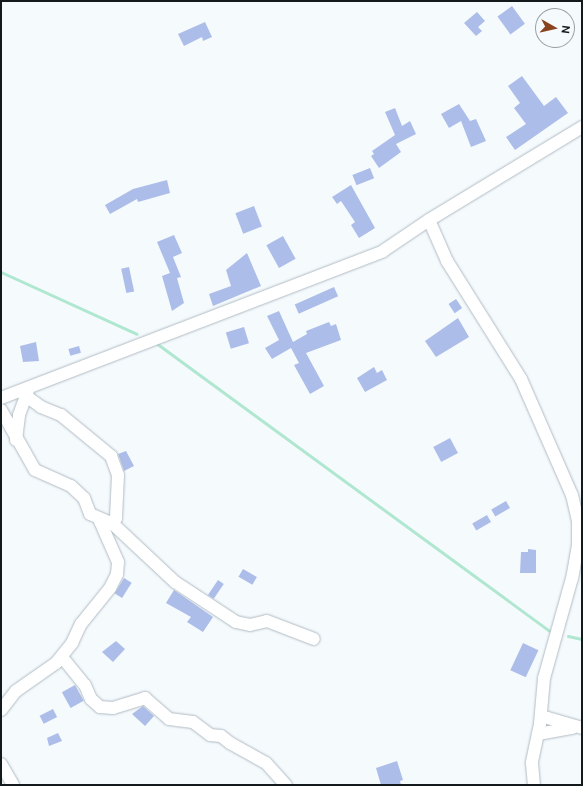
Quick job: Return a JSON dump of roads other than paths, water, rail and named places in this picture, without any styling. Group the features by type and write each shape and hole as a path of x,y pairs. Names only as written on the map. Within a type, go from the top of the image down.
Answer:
{"street":[{"path":"1,398 28,392 384,251 429,220 582,127"},
{"path":"429,220 447,261 522,379 572,495 578,520 578,545 572,578 544,678 541,716 532,763 534,785"},
{"path":"16,440 19,415 28,392"},
{"path":"28,392 41,407 61,415 111,456 118,475 116,518 112,524"},
{"path":"1,410 16,440 35,470 71,486 84,498 90,514 112,524 175,582 236,622 250,626 267,621 314,639"},
{"path":"1,710 16,691 56,663 62,657 72,643 80,624 110,588 117,574 118,562 99,519"},
{"path":"62,657 85,685 91,699 100,707 113,708 145,698 169,719 193,722 210,735 221,736 230,743 266,763 286,785"},
{"path":"541,716 580,728"},
{"path":"538,734 580,728"},
{"path":"1,764 13,785"}],"waterway":[{"path":"1,272 137,334"},
{"path":"156,343 549,631"},
{"path":"568,636 582,639"}]}
